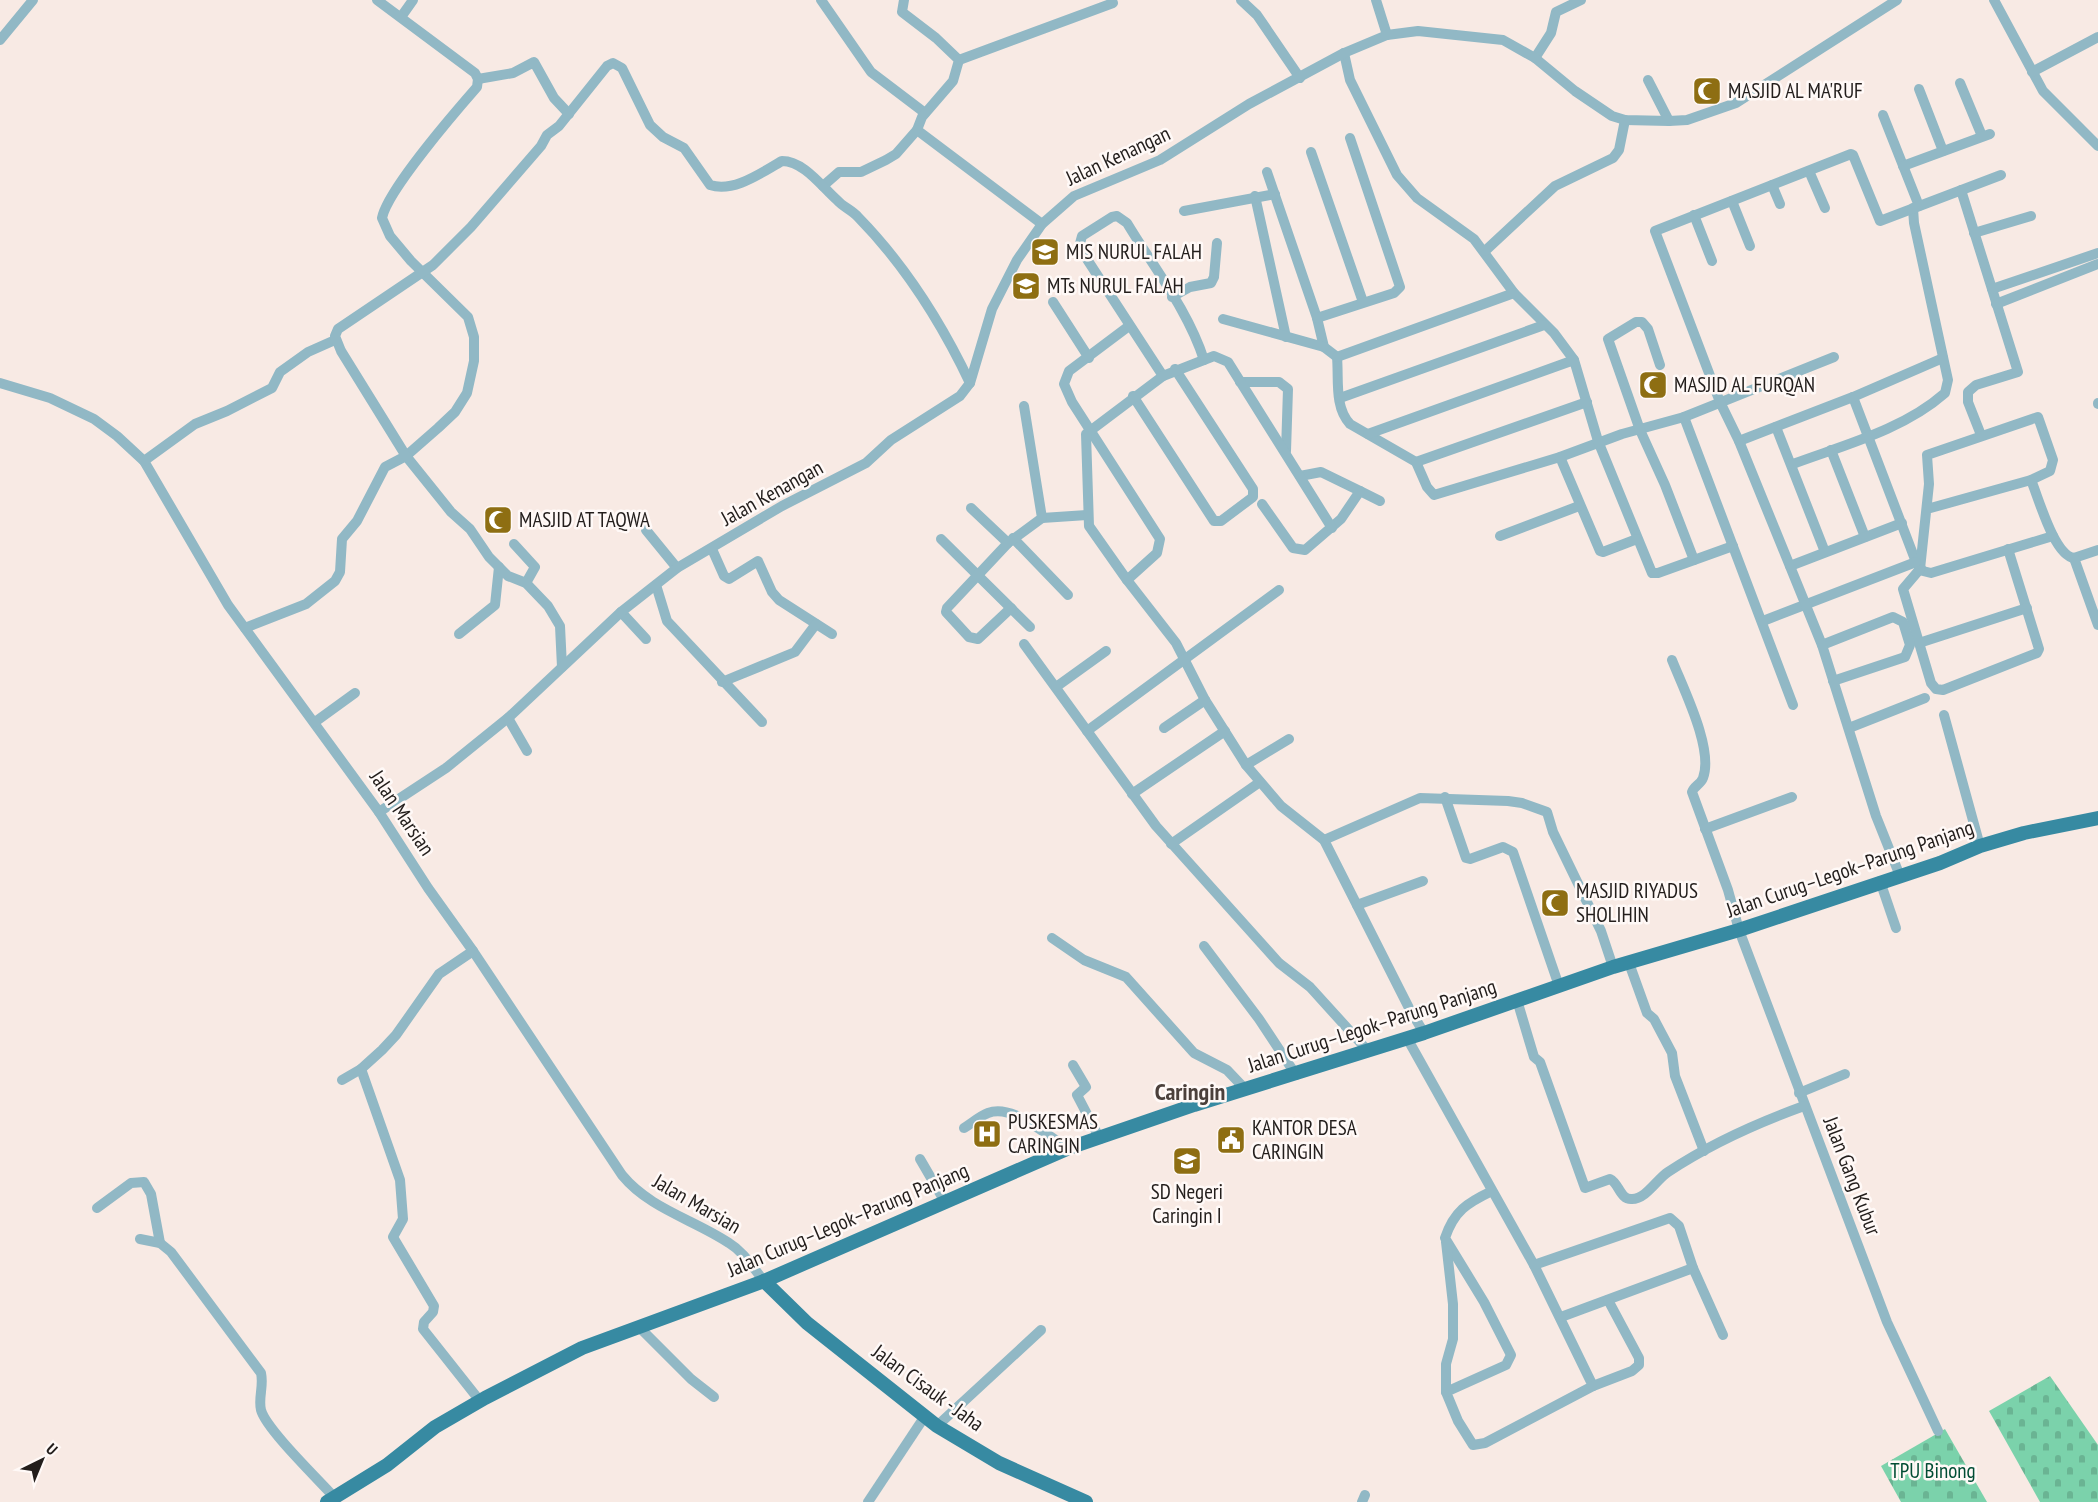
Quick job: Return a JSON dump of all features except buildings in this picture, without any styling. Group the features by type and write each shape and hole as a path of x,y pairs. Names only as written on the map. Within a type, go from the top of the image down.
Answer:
{"main road":[{"name":"Jalan Curug–Legok–Parung Panjang","path":"331,1500 387,1465 435,1427 582,1348 764,1281 1069,1148 1101,1139 1194,1105 1296,1075 1424,1033 1613,967 1739,930 1940,863 1980,846 2024,833 2098,818"},
{"name":"Jalan Cisauk - Jaha","path":"764,1281 807,1323 937,1426 999,1463 1086,1502"}],"street":[{"path":"0,40 33,0"},
{"path":"244,628 306,604 335,581 340,572 342,539 357,520 385,467 406,456 455,412 467,393 474,361 474,337 468,317 421,271 390,236 383,222 383,213 421,157 477,87 478,79 475,73 377,0"},
{"path":"401,18 413,0"},
{"path":"821,0 871,72 925,113"},
{"path":"904,0 902,12 936,38 959,60"},
{"path":"1241,0 1257,15 1300,78"},
{"path":"1376,0 1387,35"},
{"path":"1535,58 1551,33 1556,12 1581,0"},
{"name":"Jalan Kenangan","path":"380,812 446,768 508,718 621,612 677,568 782,506 866,463 891,440 960,396 970,383 992,309 1017,260 1042,224 1074,196 1160,160 1249,104 1344,53 1387,35 1418,31 1486,36 1503,40 1535,58 1575,91 1612,116 1625,120 1687,120 1736,103 1897,0"},
{"path":"1994,0 2043,91 2098,146"},
{"path":"959,60 1113,3"},
{"path":"2032,72 2098,37"},
{"path":"1344,53 1350,80 1397,175 1417,198 1466,231 1485,251 1514,293 1554,333 1574,360 1598,441 1649,569 1655,574 1732,546"},
{"path":"823,186 839,172 861,172 896,154 917,130 925,113 953,81 959,60"},
{"path":"478,79 513,74 534,62 554,98 569,114"},
{"path":"562,667 560,626 548,606 526,583 508,576 489,557 478,538 450,512 406,456 335,340 338,329 433,265 471,227 541,146 547,135 560,126 604,69 613,63 622,68 650,125 663,137 684,147 710,185 719,186 743,182 782,161 789,161 797,165 823,186 838,202 857,215 920,290 970,383"},
{"path":"1648,80 1669,121"},
{"path":"1903,166 1986,135 1960,83"},
{"path":"1919,88 1942,151"},
{"path":"1793,464 1869,436 1920,412 1945,393 1948,380 1914,223 1916,207 1883,115"},
{"path":"1485,251 1555,186 1613,158 1619,150 1625,120"},
{"path":"917,130 1042,224"},
{"path":"1317,318 1394,293 1399,289 1400,283 1350,138"},
{"path":"1311,152 1363,302"},
{"path":"1900,876 1876,816 1822,645 1739,441 1720,402 1655,231 1852,153 1880,221 2001,175"},
{"path":"1809,171 1825,208"},
{"path":"1267,172 1317,318 1324,347"},
{"path":"1772,185 1780,204"},
{"path":"1961,190 2018,372 1976,386 1968,392 1968,402 1981,435"},
{"path":"1184,211 1275,194"},
{"path":"1255,196 1286,337"},
{"path":"1732,201 1750,246"},
{"path":"1694,215 1712,261"},
{"path":"1974,233 2031,216"},
{"path":"1163,376 1079,247 1082,236 1112,217 1123,218 1195,332 1204,360"},
{"path":"1172,297 1190,287 1211,283 1214,277 1217,243"},
{"path":"1994,296 2098,253"},
{"path":"1994,296 2098,264"},
{"path":"1337,357 1514,293"},
{"path":"1053,302 1089,358"},
{"path":"1223,319 1324,347 1337,357 1343,416 1368,434 1416,462 1427,488 1434,495 1560,457 1598,441 1684,417 1834,357"},
{"path":"1660,365 1648,329 1642,322 1635,322 1608,339 1640,430 1665,485 1694,560"},
{"path":"1340,398 1544,325"},
{"path":"1127,580 1157,553 1160,539 1064,384 1069,371 1129,326"},
{"path":"144,461 195,424 272,388 280,372 308,352 335,340"},
{"path":"1332,528 1286,451 1224,359 1214,357 1175,369 1133,396 1086,434 1087,515 1093,533 1165,627 1205,700 1246,765 1281,806 1324,840 1409,1008 1424,1033"},
{"path":"1739,441 1853,397 1943,358"},
{"path":"1368,434 1574,360"},
{"path":"1133,396 1198,499 1214,520 1221,521 1253,497 1253,489 1175,369"},
{"path":"1240,382 1279,382 1287,387 1289,393 1286,451"},
{"name":"Jalan Marsian","path":"0,383 59,402 94,419 144,461 228,605 380,812 428,888 473,951 629,1184 648,1200 729,1243 742,1253 764,1281"},
{"path":"1853,397 1918,566 1930,573 2053,536"},
{"path":"1416,462 1587,402"},
{"path":"1024,406 1042,518"},
{"path":"1684,417 1793,705"},
{"path":"1927,509 2031,480 2050,471 2053,464 2038,417 1927,455 1927,509 1918,566 1903,590 1931,683 1936,689 1943,690 2037,653 2040,644 2008,549"},
{"path":"1776,426 1793,464 1825,552"},
{"path":"1832,450 1864,537"},
{"path":"1560,457 1601,552 1637,539"},
{"path":"1300,476 1322,472 1380,501"},
{"path":"2031,480 2053,536 2064,555 2074,558 2098,550"},
{"path":"1262,504 1289,543 1299,551 1305,550 1332,528 1360,491"},
{"path":"1500,537 1580,506"},
{"path":"971,508 1068,595"},
{"path":"1011,608 978,639 969,637 949,618 947,608 1010,541 1042,518 1087,515"},
{"path":"1790,566 1902,523"},
{"path":"646,530 677,568"},
{"path":"941,539 978,573 1030,627"},
{"path":"514,544 535,567 526,583"},
{"path":"712,549 724,576 729,579 758,561 772,592 779,600 832,634"},
{"path":"2074,558 2098,625"},
{"path":"1763,621 1918,566"},
{"path":"459,634 495,605 499,567"},
{"path":"656,585 667,621 762,722"},
{"path":"1087,731 1279,590"},
{"path":"1919,643 2027,608"},
{"path":"621,612 646,639"},
{"path":"1822,645 1893,617 1903,622 1910,645 1905,657 1833,681"},
{"path":"722,682 795,652 816,624"},
{"path":"1024,644 1132,794 1172,844 1279,963 1310,987 1368,1051"},
{"path":"1056,687 1106,651"},
{"name":"Jalan Gang Kubur","path":"1672,660 1693,711 1704,752 1703,779 1692,792 1728,890 1739,930 1887,1322 1938,1431"},
{"path":"315,722 356,693"},
{"path":"1849,728 1925,698"},
{"path":"1164,728 1205,700"},
{"path":"1944,715 1980,846"},
{"path":"508,718 527,751"},
{"path":"1132,794 1225,731"},
{"path":"1246,765 1289,738"},
{"path":"1172,844 1260,782"},
{"path":"1324,840 1420,798 1445,797 1522,802 1547,812 1553,832 1601,932 1613,967"},
{"path":"1445,797 1466,858 1470,859 1503,847 1513,852 1559,986"},
{"path":"1705,829 1792,797"},
{"path":"1357,905 1423,881"},
{"path":"1880,882 1896,928"},
{"path":"1052,938 1084,960 1126,977 1194,1053 1227,1070 1246,1090"},
{"path":"1204,946 1259,1019 1296,1075"},
{"path":"342,1080 361,1069 396,1035 439,974 473,951"},
{"path":"1629,963 1647,1012 1672,1053 1675,1076 1704,1151"},
{"path":"1517,1000 1534,1057 1540,1062 1585,1188 1606,1179 1612,1179 1624,1197 1634,1200 1643,1196 1668,1172 1704,1151 1761,1122 1804,1106"},
{"path":"1407,1038 1534,1264 1593,1386"},
{"path":"1072,1065 1086,1087 1077,1095 1101,1139"},
{"path":"361,1069 400,1180 404,1199 404,1219 393,1237 434,1306 434,1312 424,1322 423,1329 480,1401"},
{"path":"1799,1093 1845,1074"},
{"path":"964,1128 988,1113 1004,1112 1036,1126 1069,1148"},
{"path":"920,1159 945,1202"},
{"path":"97,1208 131,1183 144,1182 151,1194 159,1243"},
{"path":"1492,1191 1462,1207 1455,1215 1445,1238 1453,1304 1453,1339 1446,1364 1446,1392 1466,1436 1473,1444 1478,1445 1593,1386 1632,1371 1639,1365 1639,1358 1608,1300"},
{"path":"1534,1264 1670,1218 1679,1226 1693,1268 1722,1335"},
{"path":"1445,1238 1484,1302 1512,1358 1506,1365 1446,1392"},
{"path":"140,1239 159,1243 186,1271 261,1373 263,1384 261,1413 331,1500"},
{"path":"1561,1317 1693,1268"},
{"path":"638,1326 690,1378 714,1397"},
{"path":"937,1426 1041,1330"},
{"path":"868,1502 925,1416"}],"green space":[{"name":"TPU Binong","path":"2050,1376 2098,1445 2098,1502 2040,1502 1989,1411"},
{"name":"TPU Binong","path":"1945,1429 1987,1502 1901,1502 1881,1466"}],"place":[{"name":"MASJID AL MA'RUF","path":"1707,91"},
{"name":"MIS NURUL FALAH","path":"1045,252"},
{"name":"MTs NURUL FALAH","path":"1026,286"},
{"name":"MASJID AL FURQAN","path":"1653,385"},
{"name":"MASJID AT TAQWA","path":"498,520"},
{"name":"MASJID RIYADUS SHOLIHIN","path":"1555,903"},
{"name":"PUSKESMAS CARINGIN","path":"987,1134"},
{"name":"KANTOR DESA CARINGIN","path":"1231,1140"},
{"name":"SD Negeri Caringin I","path":"1187,1161"}],"district":[{"name":"Caringin","path":"1190,1092"}]}
